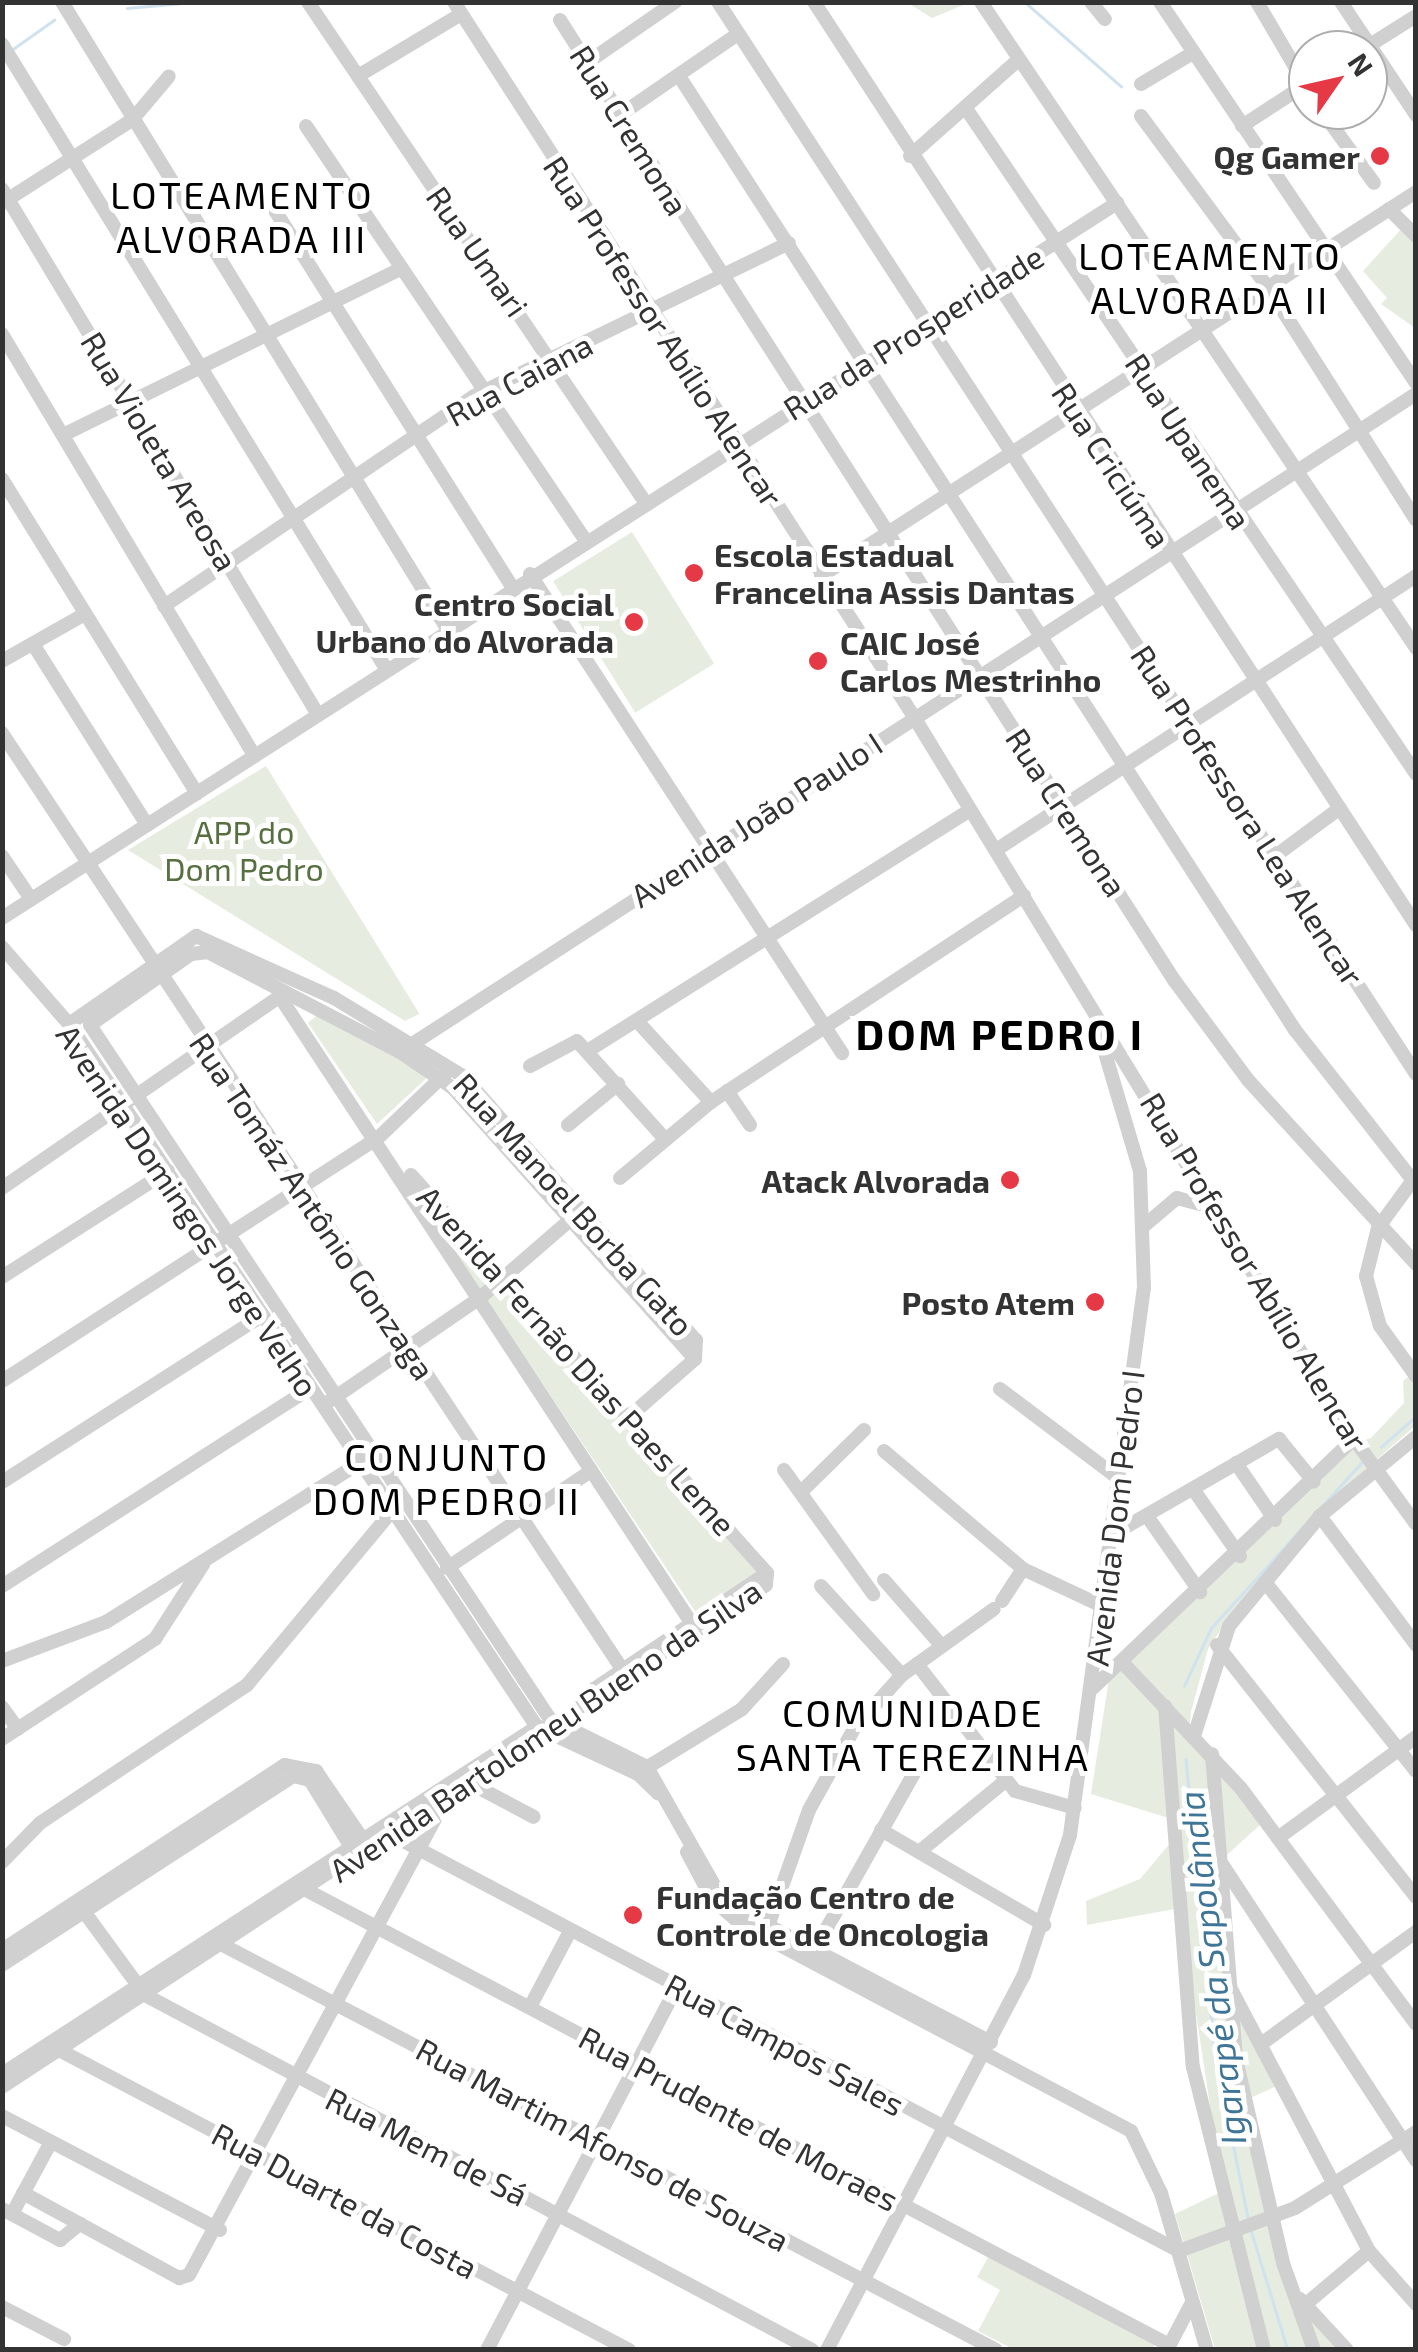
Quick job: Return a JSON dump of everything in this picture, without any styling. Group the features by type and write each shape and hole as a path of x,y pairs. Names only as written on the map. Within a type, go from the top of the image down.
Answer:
{"street":[{"path":"62,2 446,628"},
{"name":"Rua Umari","path":"308,2 646,502"},
{"path":"588,62 676,2"},
{"name":"Rua Professora Lea Alencar","path":"718,2 1103,595 1278,854 1416,1074"},
{"name":"Rua Criciúma","path":"814,2 1076,411 1416,925"},
{"path":"981,2 1017,61 1203,327 1378,599 1416,648"},
{"path":"1090,2 1105,19"},
{"path":"1160,2 1191,54 1416,384"},
{"path":"1257,2 1288,54"},
{"path":"1341,2 1356,30"},
{"path":"358,76 457,8"},
{"name":"Rua Professor Abílio Alencar","path":"457,8 914,717 1199,1175 1354,1439 1416,1524"},
{"path":"1388,34 1416,16"},
{"name":"Rua Cremona","path":"560,20 720,276 1213,1036 1378,1228 1416,1264"},
{"path":"620,115 738,34"},
{"path":"6,49 289,521 385,667"},
{"path":"1141,84 1191,54"},
{"path":"910,156 1017,61"},
{"path":"5,197 72,160 132,120 169,76"},
{"path":"680,76 1294,1030 1414,1177 1378,1228 1366,1276 1373,1309 1416,1376"},
{"path":"1388,79 1416,116"},
{"path":"1242,126 1288,98"},
{"name":"Rua Upanema","path":"965,107 1319,639 1416,774"},
{"path":"1141,116 1268,286 1416,520"},
{"path":"306,126 585,539"},
{"path":"1336,130 1374,183"},
{"path":"259,185 512,586"},
{"path":"821,576 1416,192"},
{"name":"Rua Violeta Areosa","path":"5,197 131,399 317,713"},
{"name":"Rua da Prosperidade","path":"2,918 255,756 385,667 1117,202"},
{"path":"1389,209 1416,236"},
{"name":"Rua Caiana","path":"164,606 352,478 485,394 789,243"},
{"path":"63,435 197,364 401,269"},
{"path":"2,334 255,756"},
{"name":"Avenida João Paulo I","path":"400,1052 1416,394"},
{"path":"2,480 197,794"},
{"path":"530,574 842,1053"},
{"path":"996,850 1416,576"},
{"path":"2,661 83,615"},
{"path":"33,644 147,825"},
{"name":"Rua Tomáz Antônio Gonzaga","path":"2,732 205,1045 625,1674"},
{"path":"1278,854 1340,808"},
{"path":"589,1050 770,940 970,810"},
{"path":"2,856 30,899"},
{"path":"620,1178 711,1102 1024,896"},
{"name":"Rua Manoel Borba Gato","path":"69,1024 205,936 302,981 447,1064 577,1213 694,1359 630,1416"},
{"name":"Avenida Domingos Jorge Velho","path":"2,947 69,1024 130,1104 335,1397 391,1512 548,1726"},
{"name":"Rua Manoel Borba Gato","path":"90,1025 155,969 208,952 283,995 400,1052 444,1080 577,1213"},
{"path":"2,1188 130,1104 205,1045 302,981"},
{"name":"Avenida Fernão Dias Paes Leme","path":"283,995 694,1627"},
{"path":"298,1023 314,1007 334,998"},
{"name":"Avenida Dom Pedro I","path":"826,2350 988,2047 1044,1925 1075,1808 1117,1532 1145,1225 1140,1172 1120,1089 1088,998"},
{"path":"637,1021 711,1102"},
{"name":"Avenida Domingos Jorge Velho","path":"90,1025 168,1171 222,1240 262,1316 309,1388 447,1568 548,1726"},
{"path":"530,1066 568,1042 589,1050 664,1138"},
{"path":"2,1381 302,1189 382,1143 444,1080 447,1064"},
{"path":"1120,1089 1141,1082"},
{"path":"568,1124 618,1084"},
{"path":"727,1091 750,1125"},
{"name":"Avenida Fernão Dias Paes Leme","path":"382,1143 768,1573"},
{"path":"2,1277 168,1171"},
{"path":"1140,1172 1166,1200"},
{"path":"1190,1196 1199,1175"},
{"path":"1145,1225 1166,1200 1190,1196 1220,1210"},
{"path":"321,1406 480,1298 577,1213"},
{"path":"2,1482 262,1316"},
{"path":"2,1586 309,1388"},
{"path":"1000,1389 1122,1480"},
{"path":"802,1491 864,1430"},
{"path":"1194,1736 1217,1645 1320,1516 1416,1437"},
{"path":"1093,1688 1240,1556 1354,1439"},
{"path":"1117,1532 1236,1462 1287,1443 1314,1482"},
{"path":"884,1451 1023,1570 1104,1607"},
{"path":"2,1661 106,1622 365,1459"},
{"path":"1236,1462 1275,1520"},
{"path":"784,1470 873,1594"},
{"path":"447,1568 592,1471"},
{"path":"1193,1490 1240,1556"},
{"path":"2,1862 40,1823 247,1685 391,1512"},
{"path":"1147,1516 1200,1592"},
{"path":"1320,1516 1416,1645"},
{"path":"2,1740 155,1639 206,1558"},
{"path":"766,1932 826,1777 902,1675 998,1605 1023,1570"},
{"name":"Avenida Bartolomeu Bueno da Silva","path":"2,2074 140,1991 694,1627 766,1585 768,1573"},
{"path":"884,1580 941,1645"},
{"path":"1266,1582 1416,1771"},
{"path":"820,1586 902,1675"},
{"path":"1217,1645 1416,1897"},
{"path":"1122,1662 1240,1786 1416,2024"},
{"path":"643,1770 742,1709 782,1664"},
{"path":"917,1664 1005,1781 1075,1808"},
{"path":"1165,1706 1193,2067 1264,2350"},
{"path":"2,1707 18,1729"},
{"path":"548,1726 643,1770 724,1905 766,1932 988,2047"},
{"name":"Avenida Bartolomeu Bueno da Silva","path":"216,1942 308,1891 361,1848 392,1835 442,1796 470,1783 548,1726"},
{"path":"1278,1838 1416,1737"},
{"path":"1212,1754 1242,2090 1268,2220 1310,2343"},
{"path":"2,1965 289,1771 316,1771 361,1848"},
{"path":"815,1949 914,1772"},
{"path":"919,1852 1005,1781"},
{"path":"470,1783 534,1816"},
{"path":"1216,1806 1222,1792 1240,1786"},
{"path":"23,2193 179,2278 220,2230 380,1928 442,1796"},
{"path":"881,1830 1044,1925"},
{"name":"Rua Campos Sales","path":"392,1835 417,1852 1178,2252"},
{"path":"1221,1862 1312,2008 1416,2160"},
{"name":"Rua Prudente de Moraes","path":"308,1891 1168,2347"},
{"path":"1224,1902 1245,1900"},
{"path":"2,1950 81,1908"},
{"name":"Rua Mem de Sá","path":"81,1908 140,1991 297,2079 812,2350"},
{"path":"530,2007 570,1931"},
{"path":"766,1932 815,1949 1130,2131 1178,2252 1207,2350"},
{"path":"1261,2044 1416,1932"},
{"name":"Rua Martim Afonso de Souza","path":"216,1942 996,2350"},
{"path":"487,2350 676,1986"},
{"path":"1231,1990 1370,2251 1416,2304"},
{"name":"Avenida Bartolomeu Bueno da Silva","path":"2,2087 61,2051 140,1991"},
{"name":"Rua Duarte da Costa","path":"61,2051 629,2350"},
{"path":"2,2116 220,2230"},
{"path":"1178,2252 1268,2220 1416,2132"},
{"path":"51,2142 23,2193 7,2212 60,2240 80,2224"},
{"path":"1306,2304 1370,2251"},
{"path":"1291,2290 1347,2350"},
{"path":"1168,2347 1191,2304"},
{"path":"2,2307 64,2340"},
{"path":"1310,2343 1322,2322"}],"green space":[{"path":"908,3 968,3 932,18"},
{"path":"1403,227 1415,239 1415,328 1381,304 1387,298 1363,271"},
{"name":"Centro Social Urbano do Alvorada","path":"632,532 714,663 635,713 553,581"},
{"name":"APP do Dom Pedro","path":"266,766 419,1014 405,1021 128,850"},
{"path":"322,1011 433,1072 377,1124 308,1023"},
{"path":"414,1192 502,1280 760,1573 697,1614"},
{"path":"1415,1371 1415,1426 1321,1508 1228,1618 1208,1649 1191,1712 1189,1733 1262,1823 1217,1864 1224,1995 1279,2085 1241,2102 1290,2302 1343,2349 1215,2349 1175,2214 1223,2191 1180,1908 1087,1925 1086,1901 1140,1879 1178,1834 1175,1820 1091,1794 1109,1679 1352,1444 1371,1438 1404,1403 1403,1381"},
{"path":"990,2254 1157,2341 1152,2349 1013,2349 978,2331 1000,2290 977,2277"}],"waterway":[{"path":"127,8 194,2"},
{"path":"933,2 941,2"},
{"path":"1025,2 1121,86"},
{"path":"10,51 54,20"},
{"name":"Igarapé da Sapolândia","path":"1381,1447 1416,1416"},
{"name":"Igarapé da Sapolândia","path":"1184,1686 1211,1628 1362,1462"},
{"name":"Igarapé da Sapolândia","path":"1186,1759 1215,2055 1248,2217"},
{"name":"Igarapé da Sapolândia","path":"1251,2230 1288,2350"}],"place":[{"name":"Qg Gamer","path":"1380,156"},
{"name":"Escola Estadual Francelina Assis Dantas","path":"694,573"},
{"name":"Centro Social Urbano do Alvorada","path":"634,622"},
{"name":"CAIC José Carlos Mestrinho","path":"818,661"},
{"name":"Atack Alvorada","path":"1010,1180"},
{"name":"Posto Atem","path":"1095,1302"},
{"name":"Fundação Centro de Controle de Oncologia","path":"633,1915"}],"district":[{"name":"LOTEAMENTO ALVORADA III","path":"242,217"},
{"name":"LOTEAMENTO ALVORADA II","path":"1210,278"},
{"name":"DOM PEDRO I","path":"1000,1033"},
{"name":"CONJUNTO DOM PEDRO II","path":"447,1479"},
{"name":"COMUNIDADE SANTA TEREZINHA","path":"913,1735"}]}
